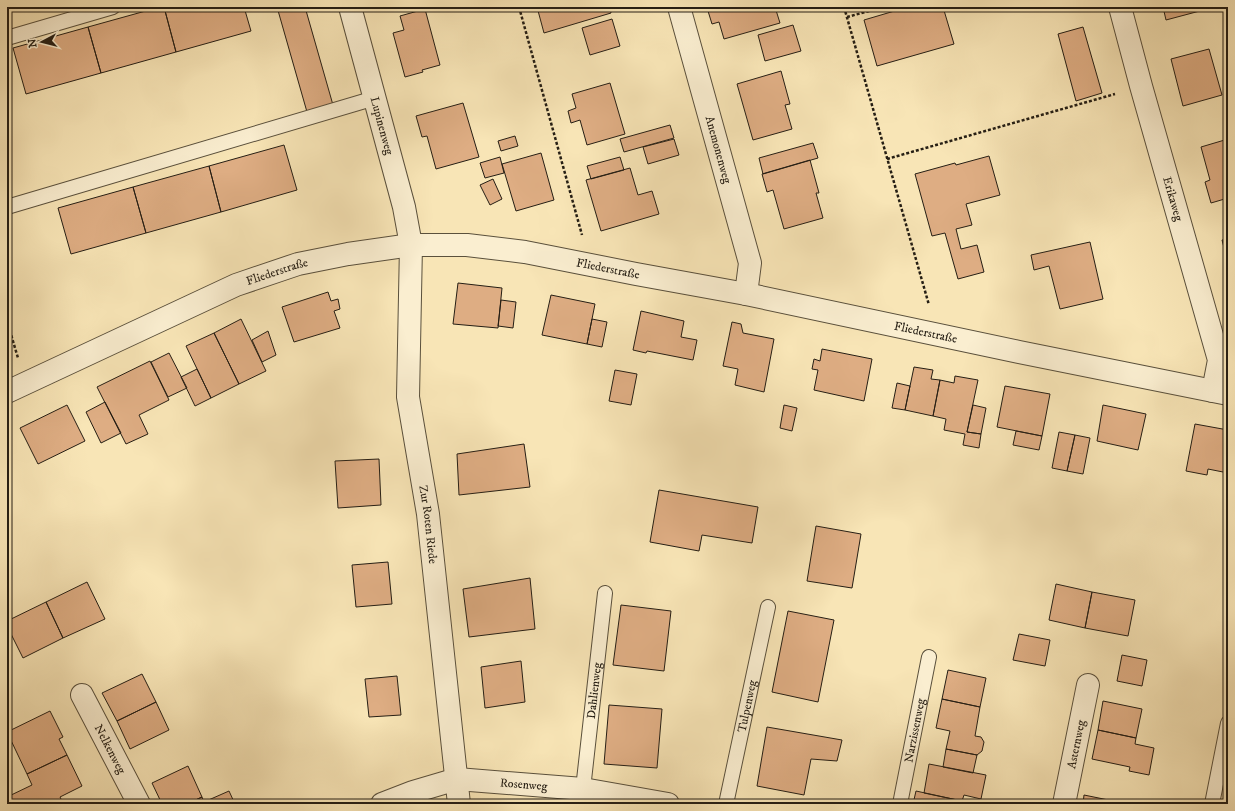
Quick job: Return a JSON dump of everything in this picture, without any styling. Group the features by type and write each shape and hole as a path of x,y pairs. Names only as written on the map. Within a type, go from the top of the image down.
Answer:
{"street":[{"name":"Lupinenweg","path":"350,7 404,207 411,245"},
{"name":"Anemonenweg","path":"679,7 750,263 746,294"},
{"name":"Erikaweg","path":"1120,7 1219,360 1220,392"},
{"name":"Fliederstraße","path":"16,388 236,285 298,264 348,254 411,245 467,245 525,252 746,294 1019,352 1220,392"},
{"name":"Zur Roten Riede","path":"411,245 408,397 428,514 459,804"},
{"name":"Asternweg","path":"1064,804 1088,685"},
{"name":"Nelkenweg","path":"82,695 139,804"},
{"name":"Rosenweg","path":"382,804 413,792 457,779 583,789 668,804"}],"lane":[{"path":"7,38 113,7"},
{"path":"7,207 375,98"},
{"name":"Dahlienweg","path":"583,789 605,593"},
{"name":"Tulpenweg","path":"726,804 768,608"},
{"name":"Narzissenweg","path":"900,804 929,657"},
{"path":"1212,804 1228,723"}],"path":[{"path":"519,7 590,265"},
{"path":"844,7 938,334"},
{"path":"847,17 884,7"},
{"path":"887,159 1141,86"},
{"path":"7,321 16,388"}],"building":[{"path":"164,7 176,52 101,73 88,27"},
{"path":"164,7 244,7 251,31 176,52"},
{"path":"277,7 305,7 333,105 307,112"},
{"path":"537,7 610,7 611,13 544,33"},
{"path":"715,7 775,7 780,23 724,39 719,22 712,24 708,11 716,9"},
{"path":"908,7 943,7 954,44 877,66 864,20"},
{"path":"1163,7 1210,7 1211,8 1166,20"},
{"path":"425,9 440,65 405,77 393,33 404,30 400,16"},
{"path":"612,19 620,46 590,55 582,28"},
{"path":"793,25 801,51 765,61 758,35"},
{"path":"88,27 101,73 26,94 13,48"},
{"path":"1083,27 1102,93 1076,101 1058,34"},
{"path":"1209,49 1222,95 1183,106 1171,59"},
{"path":"781,71 790,104 785,105 792,129 753,140 737,84"},
{"path":"610,83 625,134 587,145 580,120 571,123 568,111 576,108 572,94"},
{"path":"463,103 479,157 436,169 427,136 422,137 416,116"},
{"path":"670,125 674,138 624,152 620,139"},
{"path":"515,136 518,146 501,151 498,141"},
{"path":"674,139 679,155 648,164 643,147"},
{"path":"1228,139 1228,198 1211,203 1205,182 1210,180 1201,147"},
{"path":"813,143 818,158 763,174 759,158"},
{"path":"284,145 297,190 221,212 209,166"},
{"path":"541,153 554,200 516,211 502,164"},
{"path":"989,156 1000,195 966,204 972,225 956,229 961,249 977,245 984,272 958,279 945,233 932,236 915,174 955,163 956,165"},
{"path":"500,157 504,173 485,178 480,163"},
{"path":"620,157 624,170 591,179 587,166"},
{"path":"810,160 819,193 816,193 823,218 784,229 773,190 767,192 762,174"},
{"path":"209,166 221,212 146,233 133,187"},
{"path":"630,168 638,195 652,191 659,214 601,231 586,180"},
{"path":"493,179 502,199 490,205 480,185"},
{"path":"133,187 146,233 71,254 58,208"},
{"path":"1228,239 1228,263 1222,240"},
{"path":"1090,242 1103,299 1060,309 1049,266 1034,270 1031,255"},
{"path":"458,283 502,288 498,328 453,324"},
{"path":"328,292 331,301 338,299 340,309 334,311 340,328 294,342 282,307"},
{"path":"551,295 595,304 587,344 542,335"},
{"path":"501,300 516,302 513,328 498,326"},
{"path":"641,311 684,321 681,337 697,340 693,360 647,351 646,353 633,350"},
{"path":"241,319 266,371 239,384 214,333"},
{"path":"592,319 607,322 602,347 587,344"},
{"path":"732,322 741,324 743,333 774,339 764,392 735,385 738,369 723,366"},
{"path":"268,331 276,355 262,362 252,340"},
{"path":"214,333 239,384 211,398 186,346"},
{"path":"822,349 872,359 864,401 814,390 818,370 812,369 814,359 820,361"},
{"path":"169,353 187,388 168,397 151,362"},
{"path":"150,361 169,400 139,415 148,434 126,444 97,387"},
{"path":"914,367 933,370 931,379 940,380 933,416 905,410"},
{"path":"197,369 211,398 195,406 181,377"},
{"path":"615,370 637,374 631,405 609,401"},
{"path":"955,376 978,380 967,432 981,434 979,448 963,445 965,434 944,430 946,419 933,416 940,380 954,383"},
{"path":"897,383 910,386 905,410 892,408"},
{"path":"1005,386 1050,394 1042,436 997,427"},
{"path":"105,402 121,433 101,443 86,412"},
{"path":"67,405 85,441 38,464 20,428"},
{"path":"784,405 797,408 792,431 780,428"},
{"path":"973,405 986,408 981,434 967,432"},
{"path":"1103,405 1146,414 1138,450 1097,441"},
{"path":"1195,424 1228,430 1228,473 1208,469 1207,475 1186,471"},
{"path":"1016,431 1042,436 1039,450 1013,445"},
{"path":"1059,432 1075,435 1067,471 1052,468"},
{"path":"1075,435 1090,438 1083,474 1067,471"},
{"path":"524,444 530,487 459,495 457,454"},
{"path":"379,459 381,505 338,508 335,461"},
{"path":"659,490 758,507 752,543 702,535 699,551 650,542"},
{"path":"816,526 861,534 852,588 807,581"},
{"path":"388,562 392,604 356,607 352,565"},
{"path":"530,578 535,629 469,637 463,589"},
{"path":"87,582 105,619 63,638 46,602"},
{"path":"1056,584 1092,592 1085,628 1049,620"},
{"path":"1092,592 1135,600 1128,636 1085,628"},
{"path":"46,602 63,638 23,658 7,626 7,621"},
{"path":"621,605 671,611 664,671 613,665"},
{"path":"788,611 834,620 818,702 772,692"},
{"path":"1019,634 1050,640 1045,666 1013,660"},
{"path":"1122,655 1147,660 1142,686 1117,681"},
{"path":"521,661 525,702 485,708 481,667"},
{"path":"948,670 986,678 980,707 942,699"},
{"path":"142,674 156,702 117,721 102,693"},
{"path":"397,676 401,715 369,717 365,679"},
{"path":"942,699 980,707 975,736 981,737 984,742 982,751 977,755 946,749 950,731 936,728"},
{"path":"1103,701 1142,709 1136,738 1098,730"},
{"path":"156,702 169,730 130,749 117,721"},
{"path":"609,705 662,709 657,768 604,764"},
{"path":"50,711 63,737 59,739 67,755 27,774 7,732"},
{"path":"767,727 842,740 837,761 811,759 804,795 757,786"},
{"path":"1098,730 1136,738 1135,744 1154,748 1149,775 1129,771 1130,767 1092,759"},
{"path":"946,749 977,755 973,773 943,767"},
{"path":"67,755 82,786 60,797 62,801 55,804 7,804 7,797 32,785 27,774"},
{"path":"929,764 986,775 981,799 964,795 962,801 924,793"},
{"path":"188,766 202,797 187,804 162,804 152,783"},
{"path":"229,791 235,804 187,804 202,797 204,802"},
{"path":"916,791 962,801 962,804 913,804"},
{"path":"1084,795 1123,803 1123,804 1083,804"}]}
